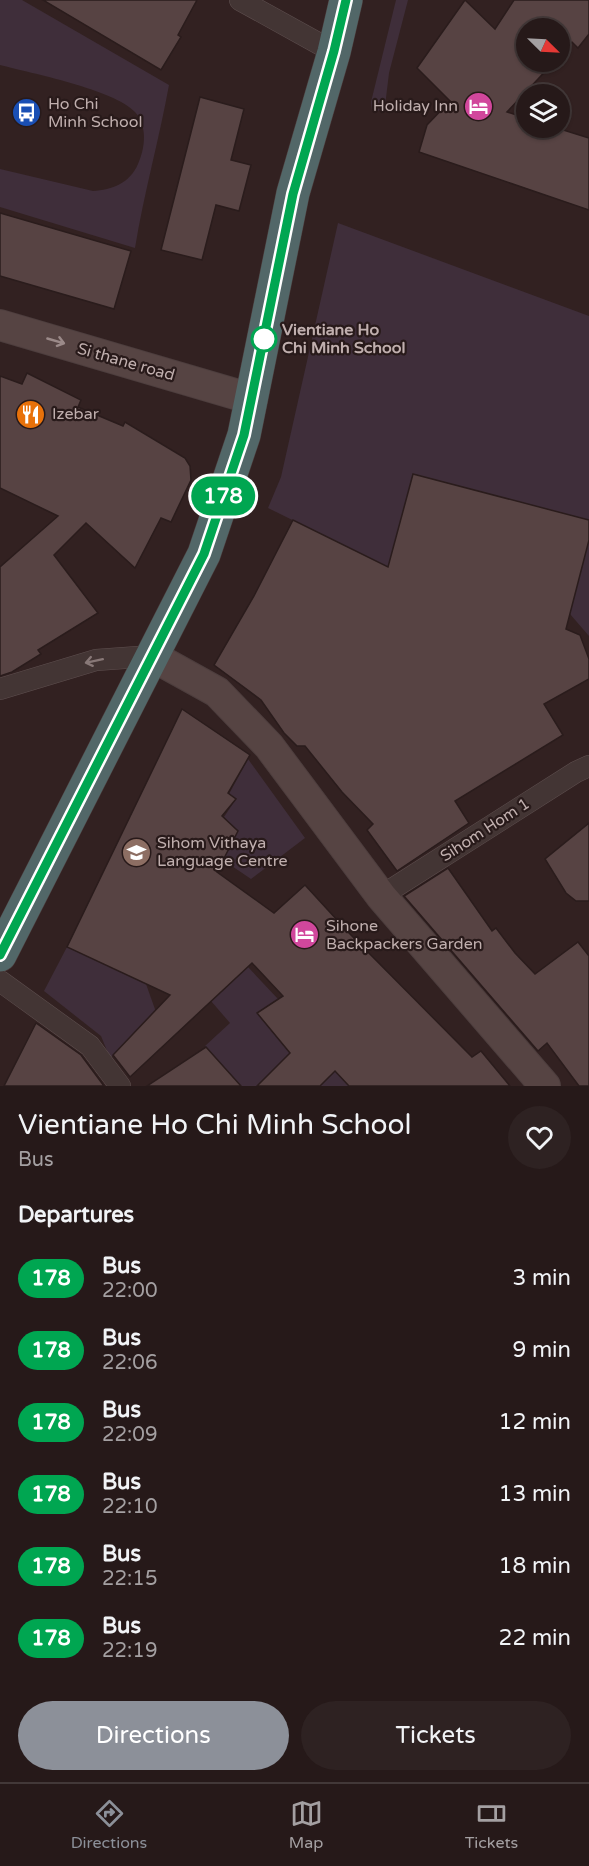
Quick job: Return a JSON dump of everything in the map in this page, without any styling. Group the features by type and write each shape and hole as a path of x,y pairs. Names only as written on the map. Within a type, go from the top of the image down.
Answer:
{"highway":[{"path":"0,955 204,554 244,435 293,194 334,51 346,0"}],"street":[{"path":"240,0 334,51"},
{"name":"Si thane road","path":"0,325 252,399"},
{"path":"0,689 96,660 152,656 218,692 269,746 381,896 545,1086"},
{"name":"Sihom Hom 1","path":"381,896 576,772 589,766"},
{"path":"0,981 90,1046 120,1086"}],"shaded area":[{"path":"0,0 22,0 169,85 135,248 0,207 0,169 93,191 120,184 135,171 142,152 144,131 135,112 110,96 72,83 0,65"},
{"path":"396,0 408,0 389,73 385,106 378,111 372,111 371,102"},
{"path":"338,223 589,316 589,520 413,474 388,567 268,508 281,477"},
{"path":"589,540 589,636 570,614"},
{"path":"248,759 305,838 251,879 223,860 238,831 224,817 236,799 229,794"},
{"path":"67,947 146,984 156,1012 110,1058 101,1036 44,991"},
{"path":"248,967 278,999 257,1013 301,1066 313,1086 241,1086 205,1046 230,1023 211,1001"},
{"path":"335,1071 349,1086 320,1086"}],"building":[{"path":"43,0 197,0 178,35 181,37 161,70"},
{"name":"Holiday Inn","path":"465,0 495,29 514,0 589,0 589,34 578,48 572,42 570,44 570,18 516,18 516,72 545,72 533,84 516,84 516,102 507,112 516,115 516,138 570,138 570,132 589,138 589,210 419,152 427,125 450,101 417,68"},
{"path":"200,97 244,109 231,160 251,165 239,211 216,205 202,260 161,250"},
{"path":"0,213 131,251 114,309 0,276"},
{"path":"27,373 81,400 78,407 123,426 125,422 185,458 190,466 191,480 171,522 161,518 135,568 86,523 54,555 98,613 38,650 41,654 12,672 0,676 0,567 58,516 0,488 0,376 22,384"},
{"path":"413,474 589,520 589,540 566,629 580,635 589,659 589,679 544,704 563,735 455,801 469,823 397,871 367,830 373,824 342,792 305,746 297,746 284,733 261,700 214,665 254,596 293,520 388,567"},
{"path":"182,709 250,755 228,793 236,799 222,816 238,831 217,872 274,913 305,885 349,933 472,1057 481,1051 510,1086 349,1086 335,1071 320,1086 257,1086 290,1053 257,1013 283,996 252,963 130,1077 113,1055 170,995 67,947"},
{"path":"589,823 589,901 576,901 566,893 545,859"},
{"path":"448,868 492,931 496,928 535,974 578,942 589,956 589,1086 579,1086 547,1043 538,1051 404,896"},
{"path":"36,1023 81,1055 104,1086 4,1086"},
{"path":"206,1047 241,1086 147,1086"}],"bus line":[{"name":"178","path":"0,955 204,554 244,435 293,194 334,51 346,0"}],"place":[{"name":"Holiday Inn","path":"479,106"},
{"name":"Ho Chi Minh School","path":"27,113"},
{"name":"Vientiane Ho Chi Minh School","path":"264,339"},
{"name":"Izebar","path":"31,414"},
{"name":"Sihom Vithaya Language Centre","path":"136,852"},
{"name":"Sihone Backpackers Garden","path":"305,935"}]}
